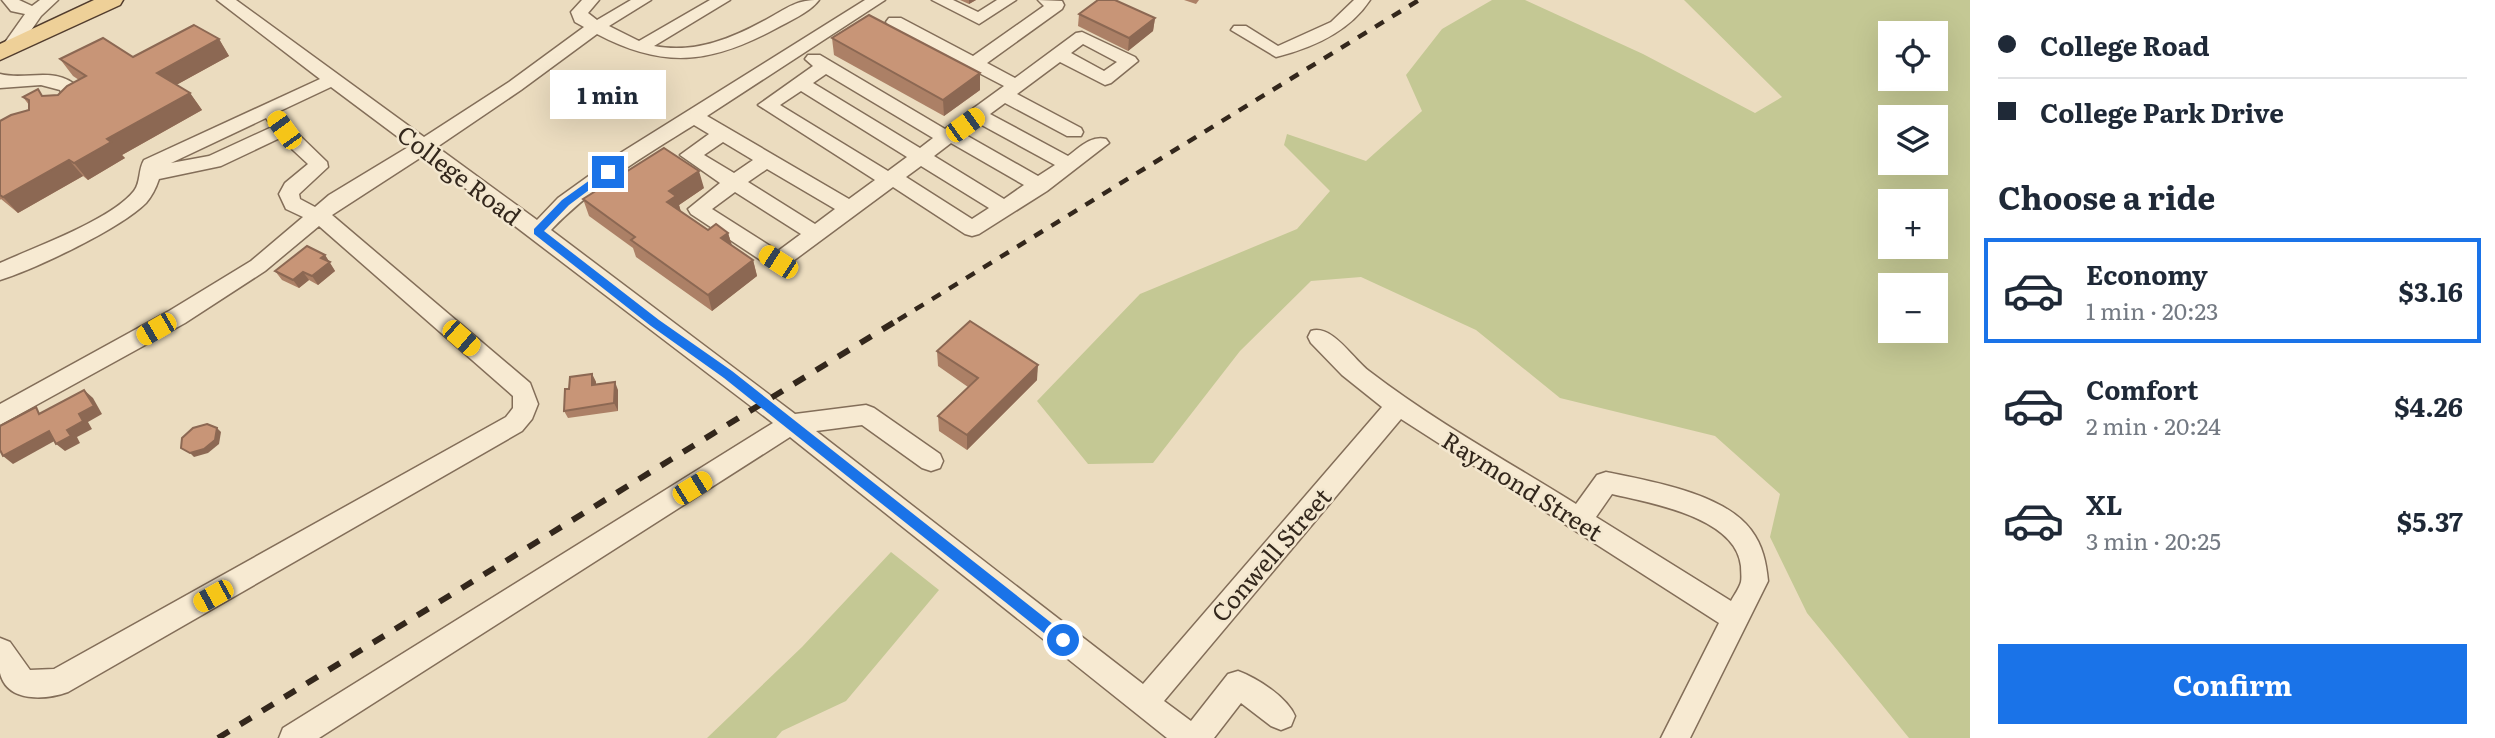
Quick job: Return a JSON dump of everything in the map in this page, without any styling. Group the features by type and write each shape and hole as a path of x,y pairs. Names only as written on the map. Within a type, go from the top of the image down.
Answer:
{"main road":[{"path":"5,51 112,0"}],"street":[{"path":"10,0 17,6 35,12"},
{"path":"5,51 35,12 51,0"},
{"name":"College Road","path":"225,0 538,231 791,424 1190,738"},
{"path":"592,0 579,12 581,18 655,52 686,54 715,49 744,37 805,2"},
{"path":"0,415 155,330 247,273 336,200 423,147 597,27 642,0"},
{"path":"642,46 722,0"},
{"path":"538,231 565,203 629,157 877,0"},
{"path":"940,0 1013,35"},
{"path":"979,19 1008,0"},
{"path":"974,64 1056,5 1046,0"},
{"path":"1240,30 1276,52 1298,47 1356,13 1362,0"},
{"path":"895,22 974,64 1074,132"},
{"path":"798,50 1040,186"},
{"path":"766,160 698,209 778,262 1059,54"},
{"path":"826,66 767,105 972,229 1040,186 1099,143"},
{"path":"0,272 118,214 141,196 150,170 332,79"},
{"path":"1,87 60,82 68,85 73,92 72,98 63,106"},
{"path":"801,83 1004,208"},
{"path":"0,651 22,682 41,685 58,682 422,478 514,424 523,415 526,404 522,390 319,215 295,208 289,201 289,193 296,183 318,167 317,162 284,130 269,109"},
{"path":"978,115 1069,165"},
{"path":"693,116 850,209"},
{"path":"150,170 214,161 284,130"},
{"path":"723,134 690,155 816,234"},
{"name":"Raymond Street","path":"1319,337 1350,369 1398,405 1737,620"},
{"name":"Conwell Street","path":"1144,704 1220,609 1323,495 1398,405"},
{"path":"293,738 791,424 866,415 931,461"},
{"path":"1579,520 1606,482 1689,502 1727,522 1748,544 1756,563 1755,581 1675,738"},
{"path":"1196,738 1238,684 1281,716"}],"green space":[{"path":"1492,0 1525,0 1643,54 1755,113 1782,97 1684,0 1970,0 1970,738 1909,738 1807,613 1770,537 1780,494 1715,436 1560,398 1476,330 1361,277 1311,281 1240,351 1153,463 1088,464 1037,401 1140,294 1297,229 1330,191 1284,145 1287,134 1366,161 1422,111 1406,75 1442,29"},
{"path":"891,552 939,590 846,701 782,731 776,738 707,738 802,647"}],"building":[{"path":"1098,0 1115,0 1155,18 1129,38 1079,14"},
{"path":"869,15 980,73 943,100 832,38"},
{"path":"194,25 219,39 157,73 190,93 107,139 111,142 74,163 69,160 3,197 0,195 0,121 29,110 29,100 23,97 38,89 42,96 58,95 67,86 86,76 60,59 103,38 133,57"},
{"path":"664,148 699,171 669,191 676,196 667,202 708,230 716,224 728,233 721,238 753,260 708,295 631,240 635,237 583,199"},
{"path":"307,246 325,255 321,258 330,262 312,276 303,272 293,280 275,271"},
{"path":"970,321 1038,365 967,435 938,416 978,378 937,351"},
{"path":"592,374 592,385 615,382 614,403 564,411 565,389 569,389 570,377"},
{"path":"84,390 94,406 79,414 83,421 67,430 71,436 56,444 49,431 3,456 0,450 0,426 36,407 39,414"},
{"path":"207,424 217,428 215,440 204,449 190,453 181,448 182,438 193,428"}],"railway":[{"path":"898,320 1419,0"},
{"path":"218,738 901,318"}],"route":[{"path":"608,172 565,203 538,231 655,323 728,374 1063,640"}]}
